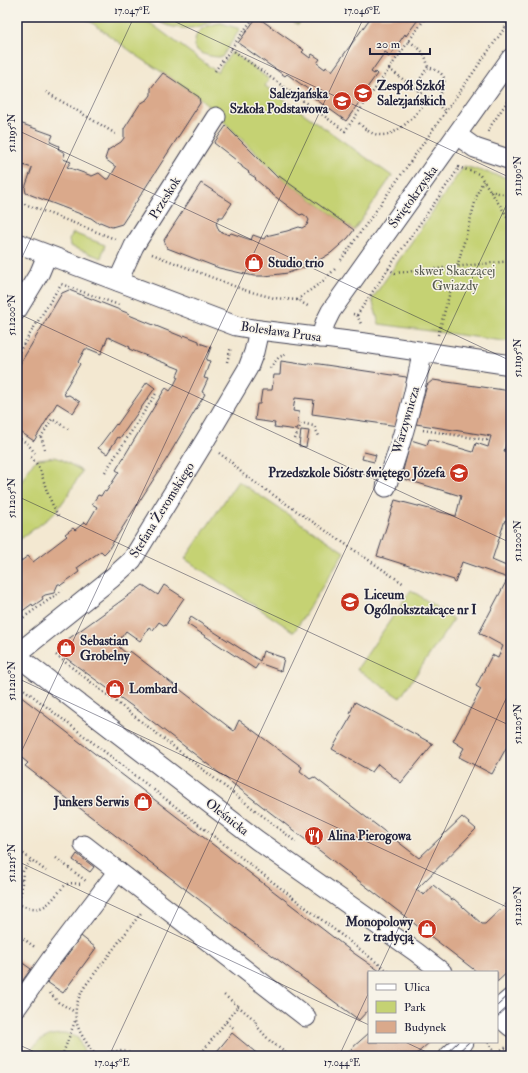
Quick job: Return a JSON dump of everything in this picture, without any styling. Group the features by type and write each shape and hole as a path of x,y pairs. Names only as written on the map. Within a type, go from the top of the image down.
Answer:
{"street":[{"name":"Świętokrzyska","path":"321,338 325,322 331,311 511,58"},
{"name":"Przeskok","path":"118,282 134,246 216,117"},
{"path":"457,135 475,148 511,160"},
{"name":"Bolesława Prusa","path":"17,243 236,326 511,365"},
{"path":"17,310 40,272 47,255"},
{"name":"Stefana Żeromskiego","path":"17,655 132,560 248,368 254,352 259,330"},
{"name":"Warzywnicza","path":"386,487 406,427 418,378 422,352"},
{"name":"Oleśnicka","path":"17,655 257,840 441,971"},
{"path":"84,846 306,1017"},
{"path":"17,1008 56,953 111,866"},
{"path":"498,1009 511,998"},
{"path":"498,1016 511,1028"},
{"path":"449,1056 463,1043"}],"path":[{"path":"215,71 254,17"},
{"path":"231,49 346,131 426,17"},
{"path":"297,300 323,281 335,269 511,19"},
{"path":"409,41 423,52 426,57 428,67 414,88"},
{"path":"428,67 442,73 444,77 444,88 434,102"},
{"path":"389,69 446,111"},
{"path":"46,92 116,134"},
{"path":"495,119 511,96"},
{"path":"359,123 366,131 374,134 392,133 407,124 429,98"},
{"path":"455,164 459,167 479,174 511,222"},
{"path":"351,314 357,315 455,174"},
{"path":"438,335 478,192 483,181"},
{"path":"490,190 511,196"},
{"path":"17,201 69,220 244,290 274,298 297,300 308,306"},
{"path":"388,269 395,273 511,261"},
{"path":"17,355 61,284"},
{"path":"224,368 228,362 232,347"},
{"path":"274,356 279,357"},
{"path":"105,472 157,392"},
{"path":"46,449 41,437 52,419 70,430"},
{"path":"295,439 301,423 314,426 319,436"},
{"path":"406,427 487,440 488,435"},
{"path":"444,428 444,434"},
{"path":"17,437 27,443 35,453"},
{"path":"218,453 231,462 244,475 404,584"},
{"path":"31,457 41,470 47,493 59,517"},
{"path":"17,622 64,590"},
{"path":"56,655 301,845"},
{"path":"17,686 22,687 388,971"},
{"path":"17,849 46,871"},
{"path":"56,858 87,881"},
{"path":"31,860 23,871 21,892 17,903 29,908 46,906 64,886 68,884 80,884 111,866"},
{"path":"17,880 23,880"},
{"path":"62,1056 75,1021 75,1012 80,995 85,986 152,898"},
{"path":"17,940 21,937"},
{"path":"48,990 58,1002 75,1012"},
{"path":"224,995 256,1021 255,1024 270,1041 287,1055"},
{"path":"199,1056 238,1006"},
{"path":"75,1021 83,1039 96,1056 117,1050 125,1051 136,1056"},
{"path":"226,1022 235,1030"},
{"path":"489,1043 495,1054"},
{"path":"490,1056 511,1045"}],"green space":[{"path":"84,17 142,17 217,72 232,52 269,79 265,86 392,176 354,230 279,176 199,97 136,55"},
{"path":"152,17 217,17 210,22 194,28 176,28 160,22"},
{"path":"286,17 304,17 298,25"},
{"path":"221,23 240,29 222,57 206,55 197,50 195,44 198,33 212,24"},
{"name":"skwer Skaczącej Gwiazdy","path":"464,166 511,179 511,342 379,324 372,299"},
{"path":"73,233 105,245 101,258 70,246 69,240"},
{"path":"55,457 82,471 68,495 54,514 22,538 17,539 17,489 31,465 38,459"},
{"path":"238,481 344,552 294,632 185,559"},
{"path":"411,590 454,619 400,698 357,669"},
{"path":"65,1033 78,1038 85,1056 26,1056 34,1046 44,1038"}],"building":[{"path":"257,17 304,50 302,52 310,58 312,54 320,59 317,63 325,69 326,67 332,71 371,17 420,17 406,36 405,34 389,57 385,52 371,72 374,74 375,72 377,74 361,96 363,97 346,121 307,93 309,90 287,74 285,76 238,43"},
{"path":"163,73 199,97 200,103 122,224 112,227 100,222 98,223 91,218 26,193 25,188 32,168 17,163 17,122 53,135 50,142 59,146 58,149 65,153 63,159 71,162 67,167 92,176 99,173 106,179 109,179 116,167 105,159 108,150 121,142 124,138 124,129 140,104 151,95 151,88"},
{"path":"226,126 278,178 279,176 354,230 348,238 331,253 311,265 288,273 265,276 254,276 219,268 167,248 164,240 201,183 232,203 223,217 219,217 216,223 219,231 229,235 231,233 251,240 253,235 264,239 266,236 299,227 302,228 307,225 309,220 307,217 303,214 300,215 269,192 255,179 256,178 235,161 236,160 214,143"},
{"path":"69,290 211,347 206,360 210,361 204,378 208,379 202,392 205,394 166,460 108,550 104,554 101,551 77,568 79,572 61,585 58,584 54,593 45,595 42,597 43,599 33,606 32,604 17,615 17,564 28,556 33,562 67,536 65,534 73,528 75,530 85,522 87,524 97,507 92,504 98,495 101,496 104,491 106,492 119,472 116,470 163,392 166,388 170,391 174,385 180,369 129,349 130,347 108,337 101,354 85,349 78,362 80,364 64,391 65,396 69,395 80,402 73,413 57,403 34,441 19,431 17,435 17,369 62,293"},
{"path":"281,361 308,365 308,363 319,364 406,377 398,426 312,414 314,400 295,398 293,411 299,412 297,430 274,427 275,423 255,420 257,404 260,404 262,390 272,390 274,375 280,375"},
{"path":"433,380 511,391 511,433 504,451 511,453 511,499 507,511 511,513 511,523 505,520 492,560 511,568 511,739 492,774 459,757 464,748 453,741 481,689 476,686 492,655 498,658 503,646 479,633 508,578 462,562 455,583 453,582 454,580 377,556 395,500 456,516 461,496 401,478 411,440 427,445 429,439 473,452 476,443 488,447 491,436 416,424 427,385"},
{"path":"147,382 155,388 107,454 98,448 116,424 117,425"},
{"path":"301,430 309,431 306,447 299,446"},
{"path":"364,452 376,455 374,462 362,459"},
{"path":"143,585 158,595 164,585 184,598 165,626 159,622 153,630 149,627 140,641 126,631 118,642 120,648 127,654 130,651 234,731 239,720 302,767 300,771 310,779 314,777 419,858 462,817 476,829 416,890 424,895 433,885 452,900 454,899 482,924 485,924 511,899 511,969 498,981 498,971 476,971 140,712 59,653 60,645"},
{"path":"191,617 260,661 263,651 284,658 281,671 259,663 255,669 187,624"},
{"path":"17,696 20,696 355,954 380,971 368,971 368,1010 359,1020 249,938 25,766 28,763 17,754"},
{"path":"355,702 433,744 401,783 378,764 372,772 332,749 352,715 350,713"},
{"path":"77,854 94,867 90,872 73,860"},
{"path":"81,936 96,948 63,993 47,982"},
{"path":"17,959 31,969 17,988"},
{"path":"232,1033 260,1056 213,1056"},
{"path":"368,1034 368,1043 429,1043 414,1056 343,1056"}],"tram line":[{"path":"498,1005 511,993"},
{"path":"498,1016 511,1004"},
{"path":"443,1056 457,1043"},
{"path":"454,1056 468,1043"}],"place":[{"name":"Zespół Szkół Salezjańskich","path":"363,93"},
{"name":"Salezjańska Szkoła Podstawowa","path":"342,101"},
{"name":"Studio trio","path":"254,263"},
{"name":"Przedszkole Sióstr świętego Józefa","path":"459,473"},
{"name":"Liceum Ogólnokształcące nr I","path":"350,602"},
{"name":"Sebastian Grobelny","path":"66,648"},
{"name":"Lombard","path":"115,689"},
{"name":"Junkers Serwis","path":"143,802"},
{"name":"Alina Pierogowa","path":"314,836"},
{"name":"Monopolowy z tradycją","path":"427,929"}]}
